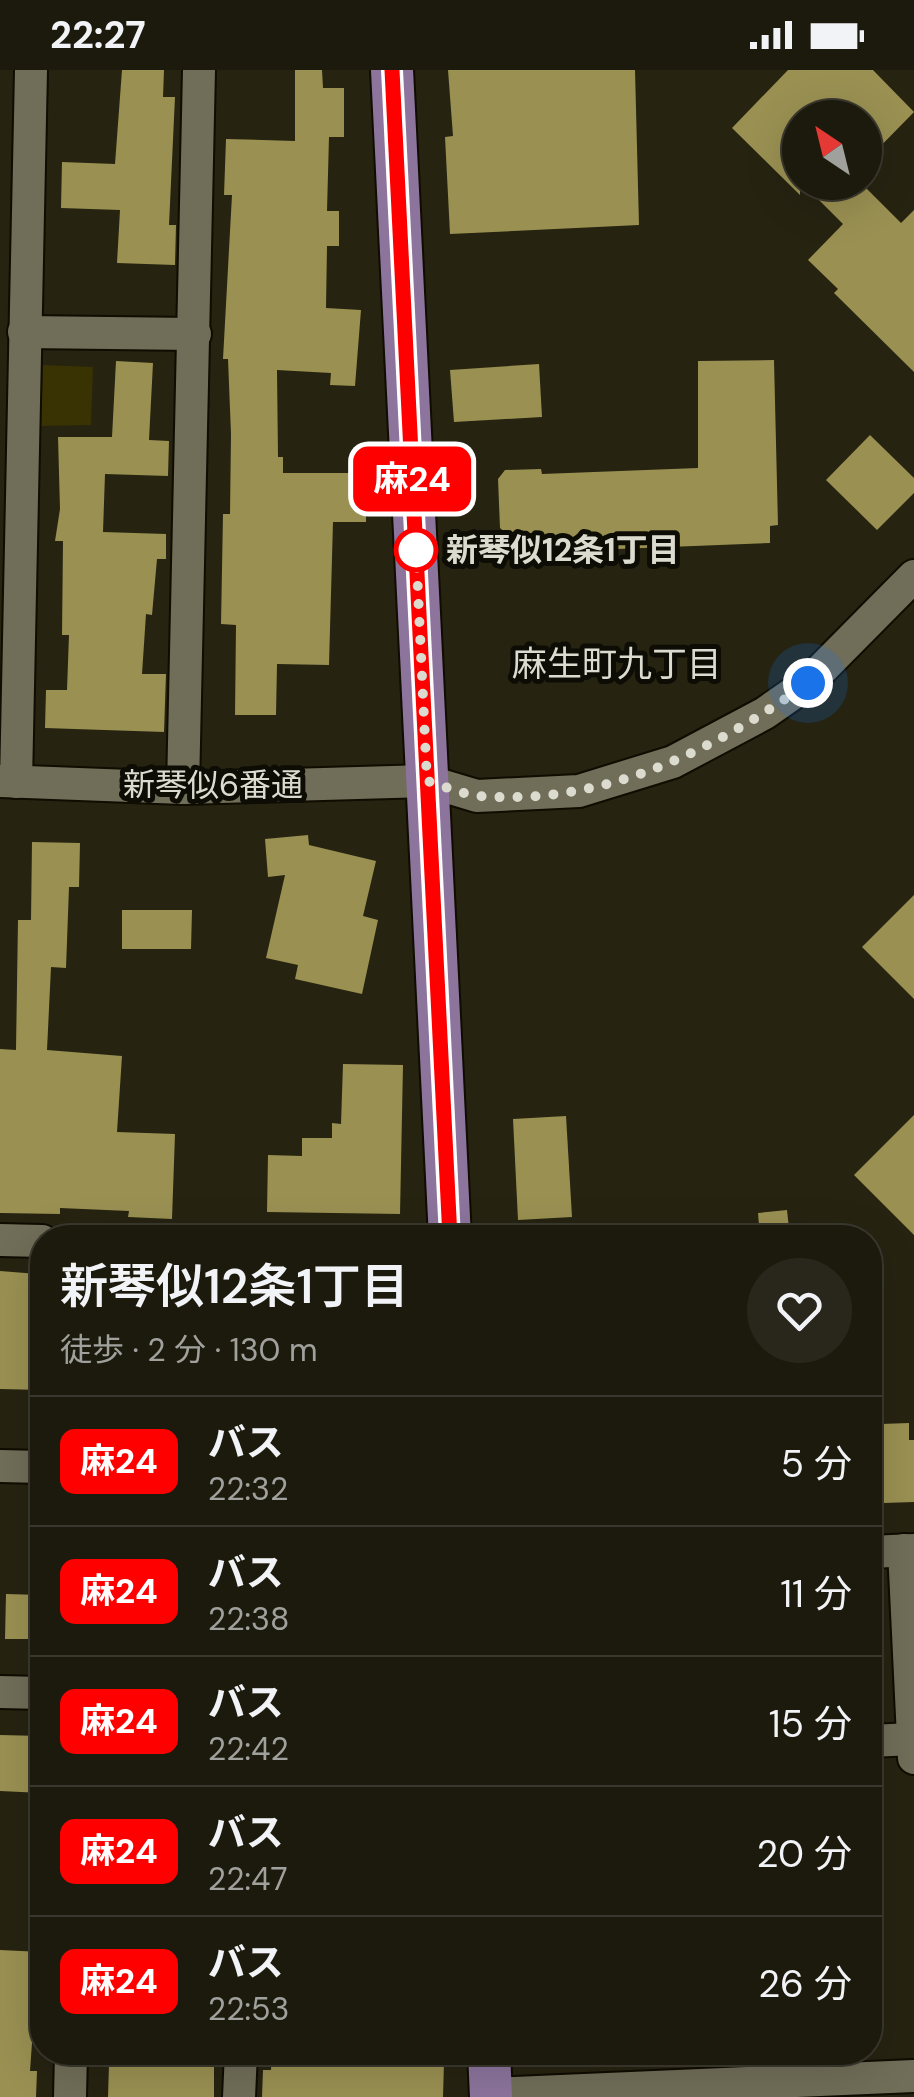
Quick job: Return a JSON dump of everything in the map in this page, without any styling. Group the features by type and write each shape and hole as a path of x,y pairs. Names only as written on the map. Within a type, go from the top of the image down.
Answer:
{"main road":[{"path":"392,70 449,1225"},
{"path":"490,2065 491,2096"}],"street":[{"path":"8,782 32,70"},
{"path":"184,788 199,70"},
{"path":"24,332 195,334"},
{"name":"新琴似6番通","path":"8,782 184,788 427,781 478,796 579,792 674,762 765,714 808,683 914,576"},
{"path":"0,1240 30,1241"},
{"path":"0,1466 30,1466"},
{"path":"882,1551 909,1550 914,1758"},
{"path":"0,1692 30,1693"},
{"path":"882,1740 913,1739"},
{"path":"70,2097 71,2065"},
{"path":"239,2097 240,2065"},
{"path":"491,2096 914,2076"}],"shaded area":[{"path":"43,365 93,367 91,425 41,426"}],"building":[{"path":"122,70 164,70 163,97 175,97 169,225 176,225 175,265 117,263 120,210 61,208 62,162 115,164"},
{"path":"295,70 322,70 323,88 344,88 344,137 329,137 327,211 339,211 339,246 327,246 326,308 361,310 355,386 330,385 331,373 277,370 278,457 283,457 283,473 366,473 366,522 333,522 329,665 277,664 276,715 235,715 236,625 221,624 223,514 230,514 231,434 228,359 223,359 232,195 224,195 226,139 295,141"},
{"path":"448,70 635,70 639,225 450,234 445,137 453,136"},
{"path":"788,70 873,70 914,112 882,145 882,100 782,100 782,177 732,128"},
{"path":"819,200 878,200 901,223 914,210 914,372 834,293 838,289 808,260 843,224"},
{"path":"774,360 778,525 770,526 770,543 516,553 516,542 500,528 498,479 505,470 541,469 542,474 698,468 698,361"},
{"path":"116,361 153,363 149,440 169,441 168,476 105,474 103,532 166,534 166,559 157,559 152,615 146,614 142,674 166,674 164,732 45,728 46,690 67,690 69,635 62,635 63,541 55,541 60,509 58,437 112,437"},
{"path":"539,364 542,417 454,422 450,370"},
{"path":"870,435 914,478 914,493 877,530 826,480"},
{"path":"308,835 309,845 376,861 363,916 378,920 362,994 295,979 298,965 266,958 285,875 268,877 265,839"},
{"path":"32,842 80,843 79,887 69,887 66,968 51,967 47,1050 122,1056 117,1132 175,1134 172,1219 128,1217 129,1211 60,1208 60,1214 0,1213 0,1049 16,1050 18,920 31,920"},
{"path":"914,895 914,999 862,947"},
{"path":"122,910 192,910 191,949 122,949"},
{"path":"343,1064 403,1065 400,1214 267,1212 268,1155 302,1156 302,1138 332,1138 332,1123 341,1124"},
{"path":"914,1115 914,1235 854,1175"},
{"path":"566,1116 572,1217 518,1220 513,1119"},
{"path":"787,1210 789,1225 759,1225 758,1213"},
{"path":"0,1271 30,1273 30,1390 0,1389"},
{"path":"909,1423 909,1440 914,1440 914,1502 884,1503 882,1424"},
{"path":"6,1594 30,1595 30,1639 5,1639"},
{"path":"0,1735 30,1736 30,1792 0,1791"},
{"path":"0,1950 30,1951 30,2071 37,2071 36,2097 0,2097"},
{"path":"109,2065 214,2067 214,2097 108,2097"},
{"path":"271,2065 444,2065 443,2097 262,2097 263,2070 271,2070"}],"bus line":[{"name":"麻24","path":"392,70 449,1225"}],"place":[{"name":"新琴似12条1丁目","path":"416,550"}],"district":[{"name":"麻生町九丁目","path":"617,664"}],"route":[{"path":"416,550 427,781 478,796 579,792 626,780 720,740 808,683"}]}
